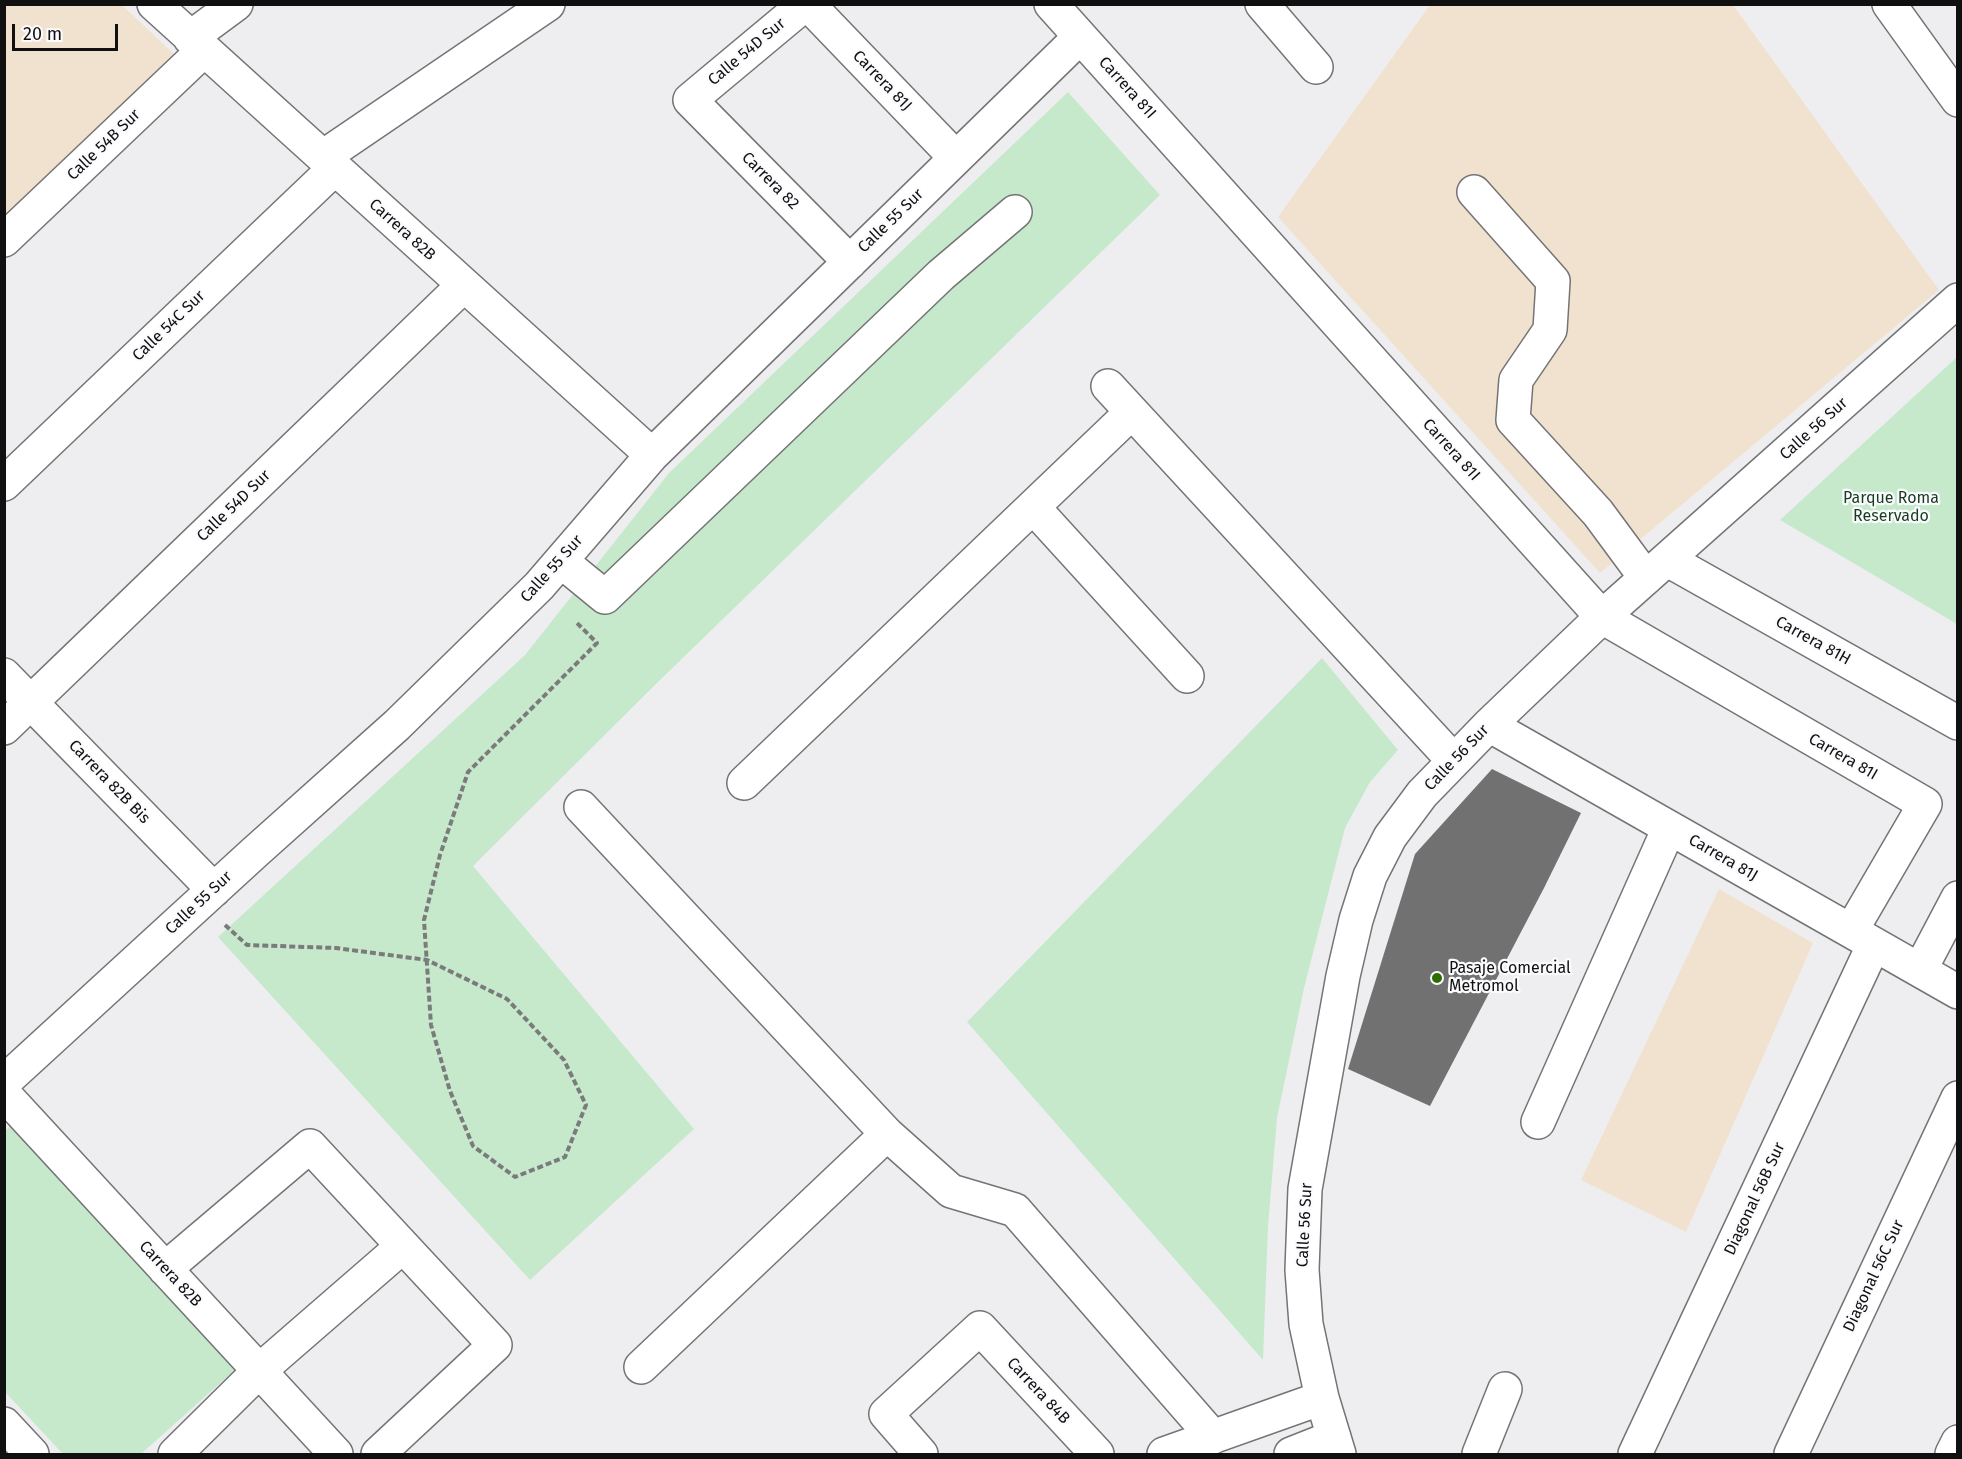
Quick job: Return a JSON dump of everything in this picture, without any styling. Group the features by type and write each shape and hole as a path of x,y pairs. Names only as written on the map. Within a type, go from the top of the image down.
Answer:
{"street":[{"name":"Carrera 82B","path":"154,4 652,455"},
{"name":"Calle 54B Sur","path":"4,240 236,4"},
{"name":"Calle 54C Sur","path":"4,483 329,163 548,4"},
{"name":"Calle 54D Sur","path":"690,100 806,4"},
{"name":"Carrera 81J","path":"806,4 956,158"},
{"name":"Carrera 81I","path":"1051,4 1602,617 1925,804"},
{"path":"1262,4 1316,67"},
{"path":"1889,4 1958,100"},
{"name":"Calle 55 Sur","path":"4,1082 397,725 539,586 652,455 1080,37"},
{"name":"Carrera 82","path":"690,100 850,262"},
{"path":"1474,192 1553,281 1550,330 1516,380 1513,420 1598,513 1657,569"},
{"path":"561,561 605,597 941,275 1016,212"},
{"name":"Calle 54D Sur","path":"4,728 464,285"},
{"name":"Calle 56 Sur","path":"1336,1446 1322,1398 1306,1324 1302,1270 1305,1189 1342,976 1370,876 1390,837 1422,794 1488,725 1602,617 1958,300"},
{"path":"1108,386 1454,761"},
{"path":"744,783 1132,412"},
{"path":"1033,507 1187,676"},
{"name":"Carrera 81H","path":"1657,569 1958,723"},
{"name":"Carrera 82B Bis","path":"4,675 207,896"},
{"name":"Carrera 81J","path":"1488,725 1958,992"},
{"name":"Diagonal 56B Sur","path":"1635,1455 1863,937 1925,804"},
{"path":"582,807 888,1134 951,1191 1015,1210 1213,1437"},
{"path":"1538,1122 1669,828"},
{"path":"1920,970 1958,898"},
{"name":"Carrera 82B","path":"4,1094 336,1455"},
{"name":"Diagonal 56C Sur","path":"1791,1455 1958,1098"},
{"path":"641,1367 888,1134"},
{"path":"165,1269 310,1146 495,1345 378,1455"},
{"path":"175,1455 259,1371 403,1246"},
{"name":"Carrera 84B","path":"921,1455 886,1414 980,1328 1097,1455"},
{"path":"1479,1455 1505,1389"},
{"path":"1164,1455 1322,1398"},
{"path":"4,1424 32,1455"},
{"path":"1952,1455 1958,1442"},
{"path":"1291,1455 1336,1446"}],"path":[{"path":"207,896 247,945 336,948 427,960 507,999 564,1060 586,1105 564,1157 515,1177 473,1146 450,1090 431,1025 427,960 424,920 440,855 468,772 597,643 539,586"}],"shaded area":[{"path":"5,5 122,5 178,58 5,223"},
{"path":"1430,5 1733,5 1939,290 1600,573 1278,217"},
{"path":"1719,889 1813,943 1686,1232 1581,1180"}],"green space":[{"path":"1068,92 1160,195 659,681 473,866 694,1129 530,1280 218,937 525,655 669,473"},
{"name":"Parque Roma Reservado","path":"1957,357 1957,624 1780,520"},
{"path":"1322,658 1398,750 1370,782 1345,828 1304,988 1277,1118 1268,1226 1263,1360 967,1022"},
{"path":"11,1125 237,1368 141,1454 63,1454 5,1392 4,1132"}],"building":[{"name":"Pasaje Comercial Metromol","path":"1492,769 1581,813 1430,1106 1348,1069 1415,854"}],"place":[{"name":"Pasaje Comercial Metromol","path":"1437,978"}]}
